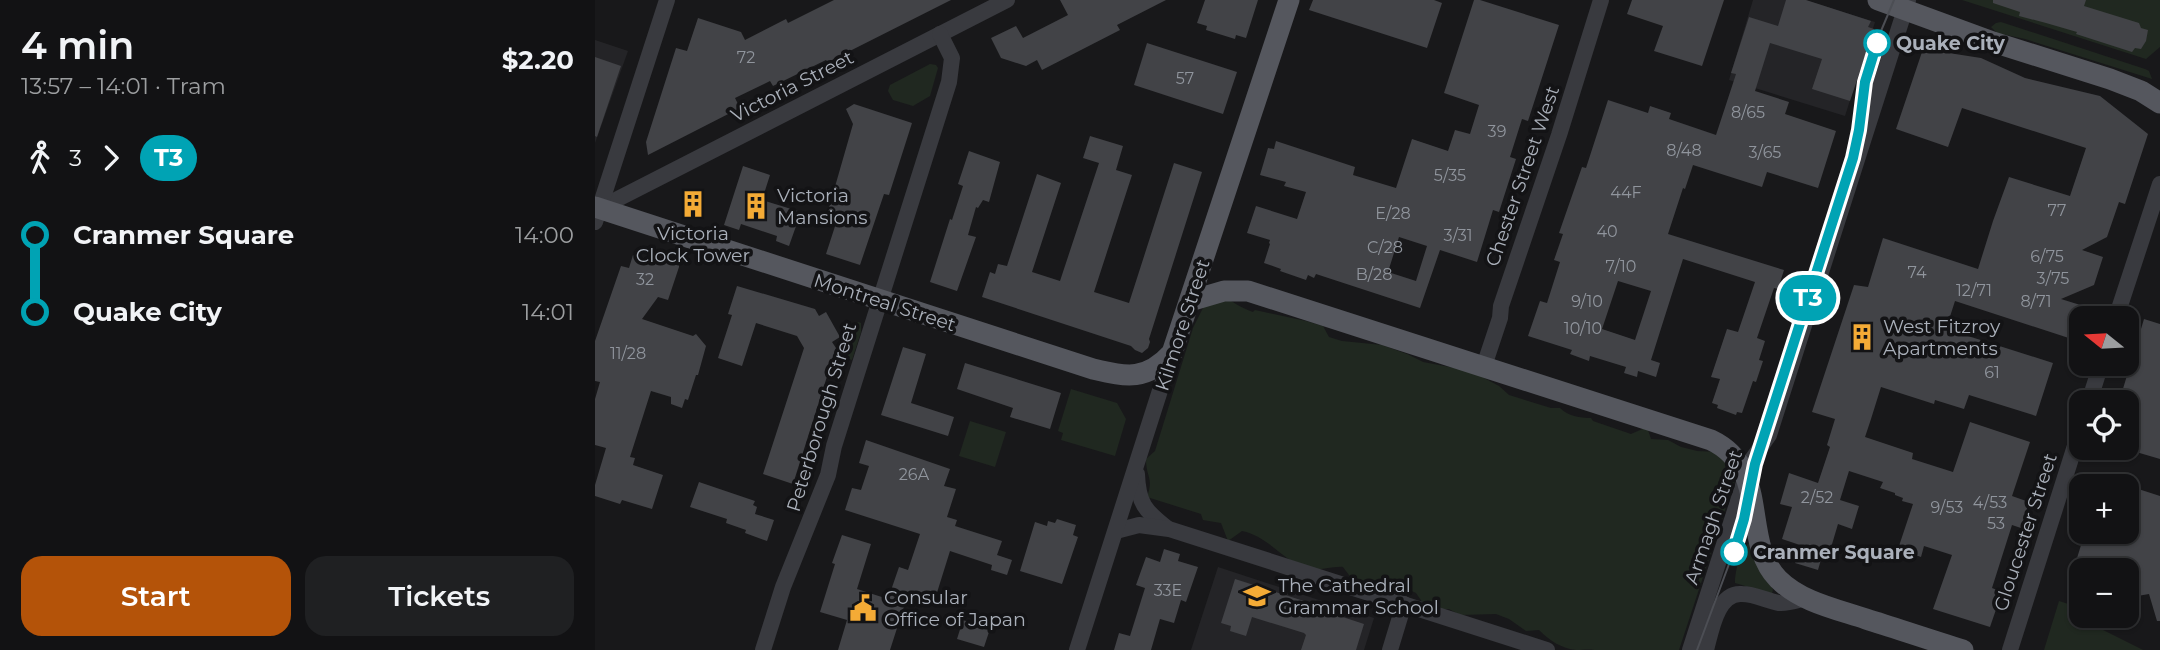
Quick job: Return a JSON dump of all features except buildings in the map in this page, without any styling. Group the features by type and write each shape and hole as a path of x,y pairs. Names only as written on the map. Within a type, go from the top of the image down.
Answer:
{"main road":[{"name":"Kilmore Street","path":"1173,353 1289,0"},
{"path":"1878,0 1907,5 1993,42 2110,79 2160,103"},
{"name":"Montreal Street","path":"596,212 879,299 1093,369 1128,375 1153,370 1173,353"},
{"path":"1190,301 1224,291 1248,291 1711,440 1732,453 1746,477 1760,540 1770,568 1786,586 1807,598 1963,650"}],"street":[{"path":"596,212 667,0"},
{"name":"Victoria Street","path":"596,212 1007,0"},
{"name":"Chester Street West","path":"1484,366 1601,0"},
{"name":"Armagh Street","path":"1690,650 1753,456 1769,435 1907,5"},
{"name":"Peterborough Street","path":"764,650 783,587 828,475 834,446 879,299 951,75 951,58 940,34"},
{"path":"2120,306 2160,184"},
{"name":"Kilmore Street","path":"1077,650 1173,353"},
{"name":"Gloucester Street","path":"2010,650 2071,460"},
{"path":"1137,466 1140,499 1148,512 1169,529"},
{"path":"1116,531 1139,525 1169,529 1547,650"},
{"path":"1706,650 1718,612 1733,595 1744,594 1781,603 1807,598"},
{"path":"1390,650 1404,604"}],"shaded area":[{"path":"1753,0 1805,0 1875,22 1845,116 1729,80"},
{"path":"1962,0 2160,0 2160,47 2146,59"},
{"path":"2001,22 2145,69 2149,71 2152,79 2025,39 1997,33 1991,27"},
{"path":"595,40 628,51 595,143"},
{"path":"930,64 938,68 930,96 913,106 893,100 888,91 890,85"},
{"name":"Cranmer Square","path":"1219,295 1253,312 1255,310 1323,326 1329,337 1342,341 1382,345 1423,362 1471,371 1499,386 1509,395 1551,408 1560,408 1570,415 1591,418 1631,434 1647,427 1651,439 1668,440 1697,451 1719,452 1735,464 1734,483 1679,650 1566,648 1539,630 1526,631 1496,614 1460,615 1449,609 1435,609 1425,606 1416,593 1401,586 1375,589 1352,579 1343,567 1310,569 1301,566 1252,534 1242,531 1228,541 1221,523 1203,520 1201,514 1147,497 1150,481 1146,459 1155,451 1193,328 1206,302"},
{"path":"854,323 861,323 861,332 852,360 844,357"},
{"path":"1071,389 1117,403 1126,419 1115,456 1061,440 1063,433 1058,431"},
{"path":"970,421 1006,432 995,467 959,456"},
{"path":"1750,542 1773,589 1772,594 1735,583 1743,550"},
{"name":"The Cathedral Grammar School","path":"1218,567 1374,618 1364,650 1191,650"},
{"path":"2059,601 2069,604 2069,628 2099,628 2143,650 2044,650"}],"tram line":[{"path":"1697,650 1738,540 1755,464 1853,158 1868,71 1894,0"},
{"name":"T3","path":"1734,552 1755,464 1853,158 1865,82 1877,43"}],"place":[{"name":"Quake City","path":"1877,43"},
{"name":"Victoria Clock Tower","path":"693,204"},
{"name":"Victoria Mansions","path":"756,206"},
{"name":"West Fitzroy Apartments","path":"1862,337"},
{"name":"Cranmer Square","path":"1734,552"},
{"name":"The Cathedral Grammar School","path":"1257,596"},
{"name":"Consular Office of Japan","path":"863,608"}]}
